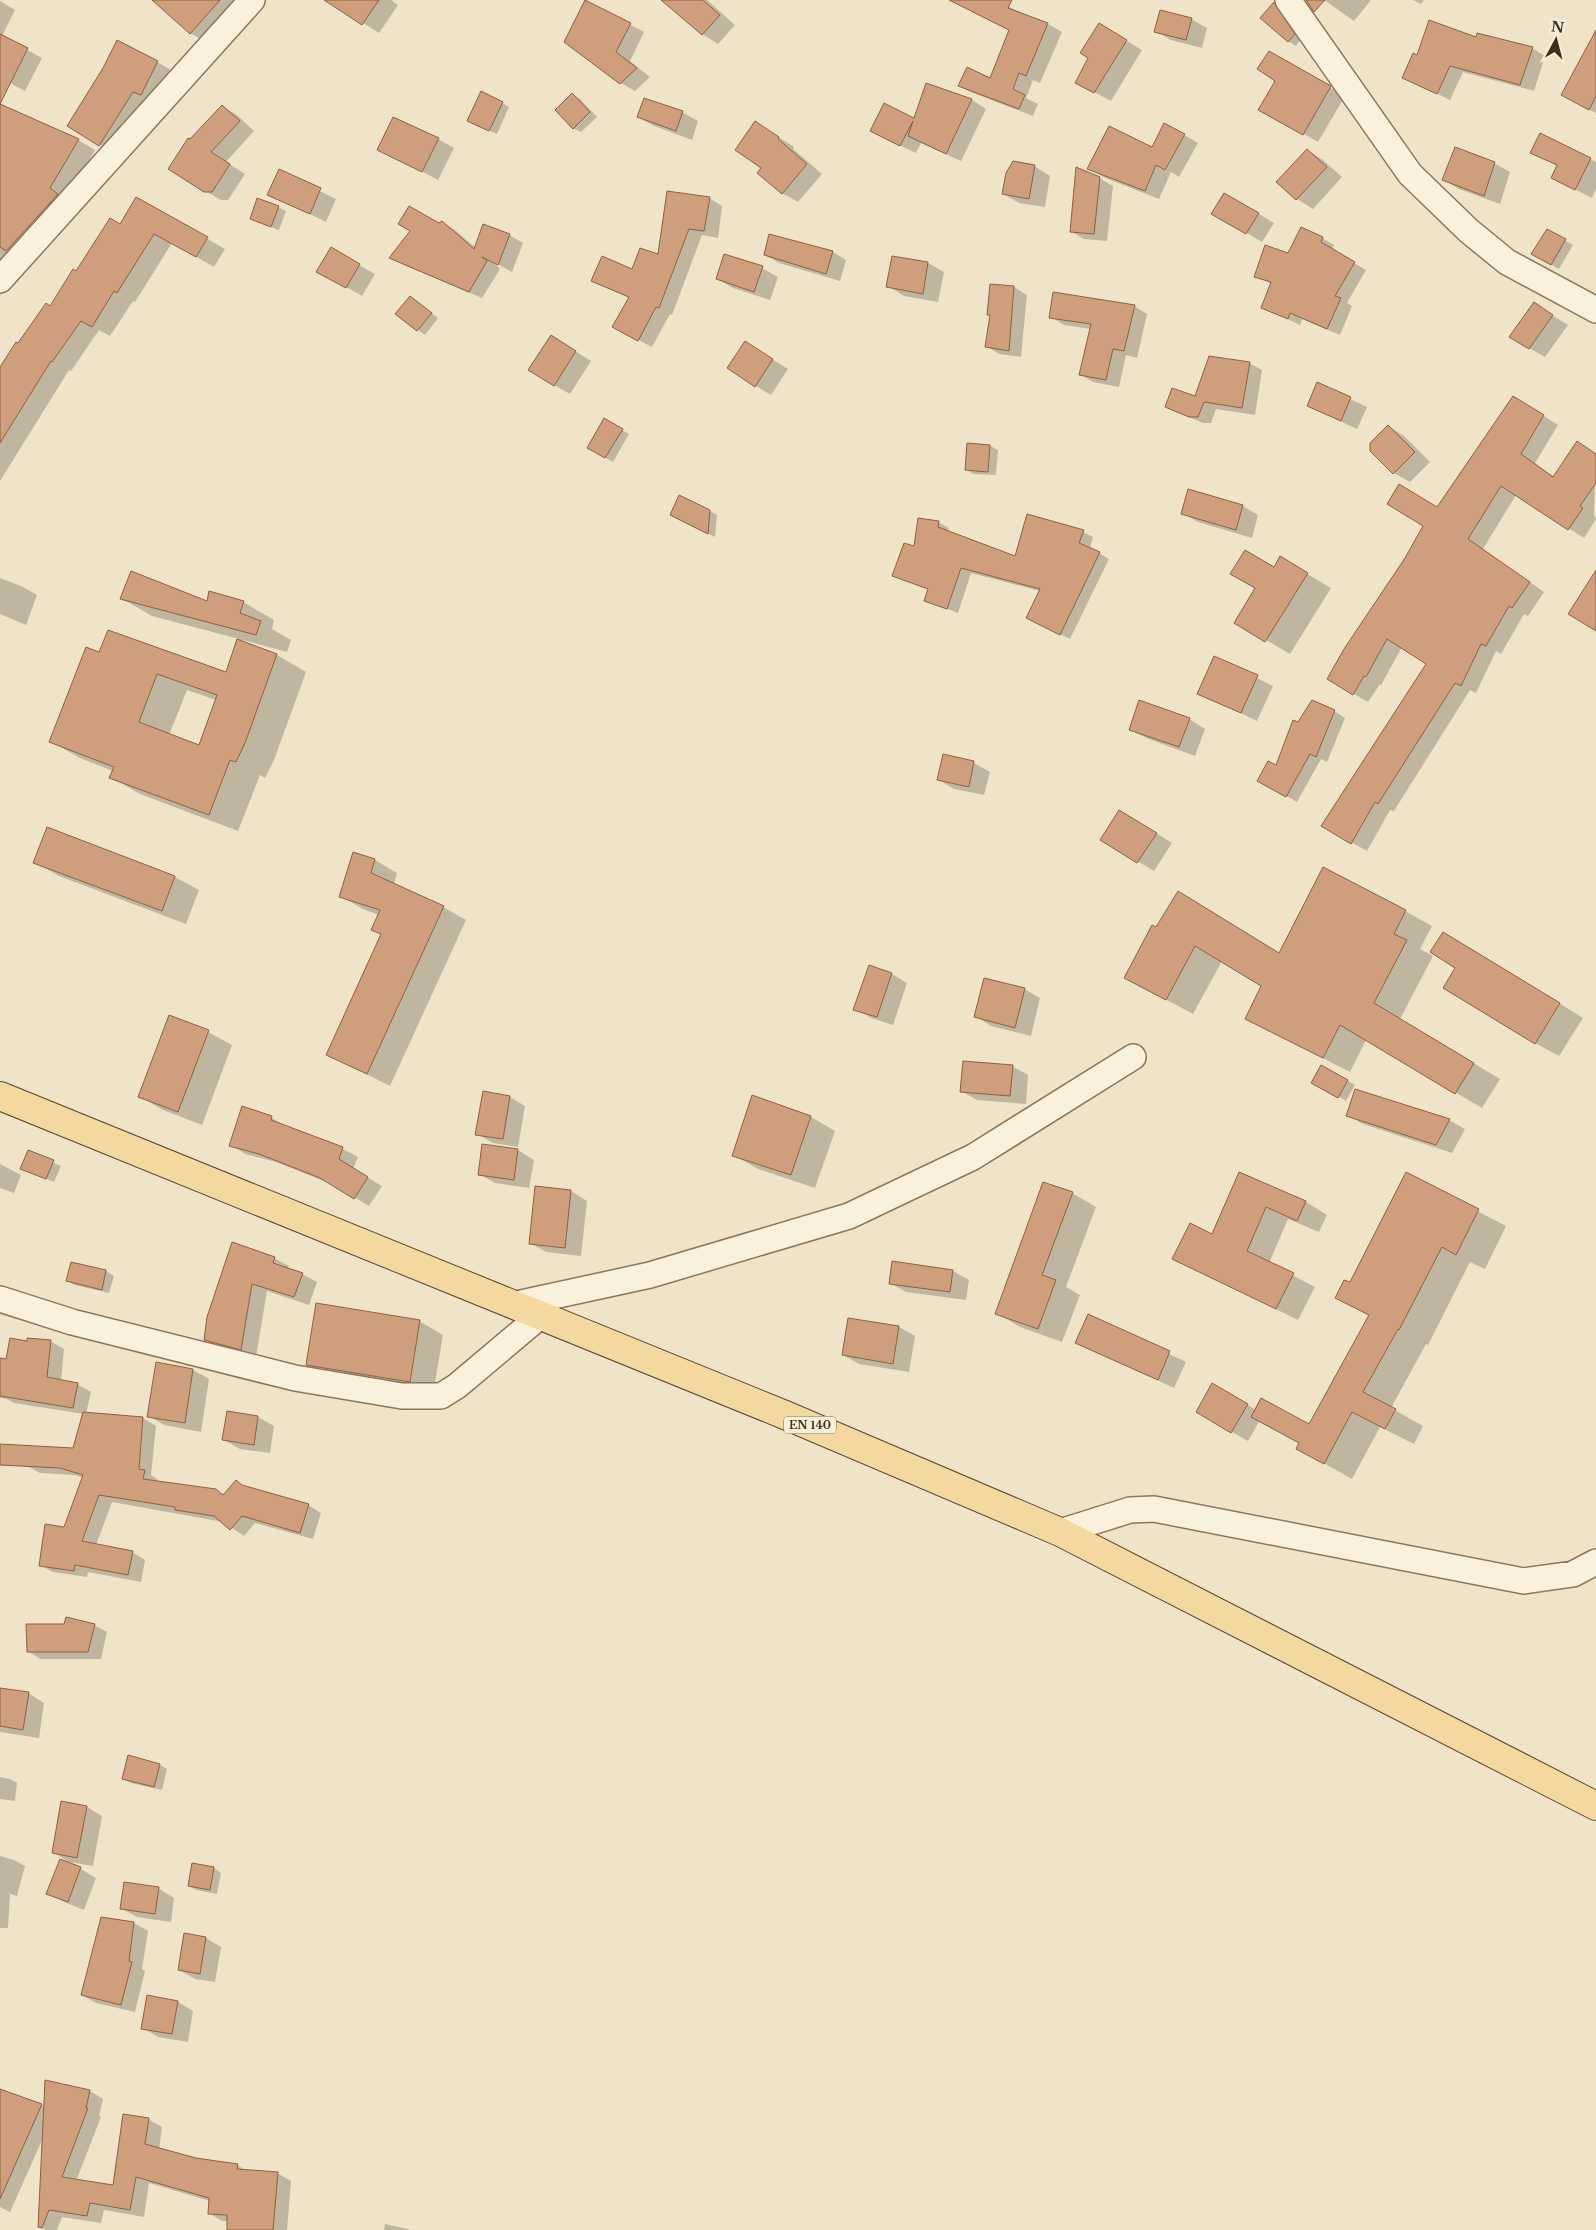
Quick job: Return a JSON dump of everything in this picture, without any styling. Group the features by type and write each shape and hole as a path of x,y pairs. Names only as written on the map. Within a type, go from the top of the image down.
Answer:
{"main road":[{"name":"EN 140","path":"0,1096 785,1415 1060,1532 1596,1806"}],"street":[{"path":"0,280 252,0"},
{"path":"1288,0 1410,174 1469,231 1507,262 1596,310"},
{"path":"512,1305 650,1275 849,1216 972,1157 1133,1057"},
{"path":"0,1299 72,1322 296,1378 402,1396 441,1396 458,1386 540,1316"},
{"path":"1060,1532 1130,1510 1154,1509 1524,1581 1573,1574 1596,1562"}],"building":[{"path":"152,0 220,0 190,34"},
{"path":"324,0 379,0 362,25"},
{"path":"585,0 631,23 616,52 637,68 620,84 564,42"},
{"path":"661,0 703,0 720,15 702,35"},
{"path":"949,0 1012,0 1008,8 1048,23 1026,76 1019,73 1013,89 1025,95 1019,109 958,86 967,67 990,78 1009,30"},
{"path":"1306,0 1325,0 1314,12"},
{"path":"1274,2 1295,34 1288,42 1260,18"},
{"path":"1160,10 1192,18 1186,40 1154,32"},
{"path":"1429,20 1476,37 1477,33 1533,47 1520,85 1450,66 1437,94 1402,78 1413,53 1417,55"},
{"path":"1099,23 1127,40 1094,93 1075,83 1088,58 1080,53"},
{"path":"1596,30 1596,96 1589,110 1561,95"},
{"path":"0,34 28,48 0,104"},
{"path":"117,40 158,61 141,95 133,92 99,146 67,126 103,68"},
{"path":"1269,51 1331,86 1303,135 1258,110 1275,81 1257,69"},
{"path":"926,83 972,99 946,154 908,136 913,121 900,146 870,131 884,103 914,118"},
{"path":"481,91 503,102 489,131 467,121"},
{"path":"572,93 590,112 573,129 555,110"},
{"path":"644,98 683,111 676,131 637,117"},
{"path":"0,104 79,139 50,188 58,194 6,251 0,247"},
{"path":"222,105 240,121 211,152 230,164 212,192 204,192 168,169 188,138 190,139"},
{"path":"393,117 439,138 422,172 377,150"},
{"path":"755,121 779,137 778,139 807,164 782,194 757,173 761,168 735,150"},
{"path":"1164,123 1185,134 1165,170 1156,165 1145,191 1087,169 1109,126 1152,147"},
{"path":"1540,133 1591,158 1575,190 1551,178 1557,165 1530,153"},
{"path":"1455,147 1495,162 1484,196 1442,180"},
{"path":"1307,149 1327,167 1296,200 1276,182"},
{"path":"1013,161 1035,165 1029,199 1002,194 1006,173"},
{"path":"1076,167 1100,177 1094,234 1070,232"},
{"path":"279,169 321,188 310,214 267,195"},
{"path":"667,191 710,197 704,231 689,229 659,308 656,307 638,341 612,327 629,297 591,281 602,256 632,269 640,248 658,254"},
{"path":"1224,193 1259,213 1246,234 1211,214"},
{"path":"136,197 208,237 196,257 154,234 117,293 114,291 92,327 81,321 51,361 0,443 0,367 16,342 18,343 46,303 50,306 73,269 76,271 110,218 120,224"},
{"path":"257,198 279,206 271,227 250,219"},
{"path":"409,206 439,223 442,221 474,249 483,224 510,234 498,265 482,257 487,261 469,292 389,258 410,231 398,224"},
{"path":"1301,227 1323,237 1321,242 1355,262 1335,296 1341,298 1327,329 1290,313 1288,319 1261,308 1271,282 1254,277 1265,245 1288,253"},
{"path":"1547,229 1566,239 1551,265 1531,254"},
{"path":"769,234 833,251 826,274 764,255"},
{"path":"331,247 360,264 346,288 316,272"},
{"path":"724,254 763,266 754,292 716,279"},
{"path":"892,256 928,262 923,294 886,287"},
{"path":"990,284 1014,286 1009,351 985,347 990,315 987,315"},
{"path":"1053,292 1135,305 1124,351 1113,349 1106,380 1079,375 1091,324 1049,318"},
{"path":"410,296 432,313 417,331 395,314"},
{"path":"1534,302 1553,315 1529,349 1509,337"},
{"path":"551,335 576,351 554,386 528,370"},
{"path":"745,341 773,359 755,387 727,368"},
{"path":"1209,356 1250,362 1242,408 1204,402 1198,417 1189,417 1165,407 1172,388 1195,396"},
{"path":"1317,382 1351,397 1341,421 1307,406"},
{"path":"1513,396 1544,415 1521,454 1553,477 1577,441 1596,454 1596,483 1580,506 1583,508 1568,530 1501,486 1468,539 1530,582 1512,608 1509,606 1486,646 1481,644 1461,686 1455,683 1378,804 1375,802 1351,844 1321,826 1426,664 1387,639 1366,677 1364,676 1353,695 1327,679 1344,649 1405,558 1423,526 1387,504 1399,484 1437,507"},
{"path":"604,418 623,429 605,458 587,448"},
{"path":"1388,425 1415,452 1393,474 1370,451 1370,443"},
{"path":"967,443 990,445 988,472 965,470"},
{"path":"1188,489 1243,505 1236,530 1181,514"},
{"path":"679,495 710,510 708,534 670,515"},
{"path":"1027,514 1084,530 1079,543 1100,552 1060,635 1026,618 1040,589 961,568 947,609 924,601 928,589 892,576 904,543 914,546 918,518 939,521 938,527 1015,556"},
{"path":"1245,550 1274,567 1280,556 1308,573 1265,642 1234,623 1255,588 1230,574"},
{"path":"1596,570 1596,631 1568,614"},
{"path":"131,571 207,601 209,591 244,601 240,613 261,621 256,635 120,599"},
{"path":"108,630 226,672 237,639 277,654 245,743 236,762 230,760 209,815 109,778 114,767 49,742 86,647 99,652","holes":["157,674 217,695 199,745 139,722"]},
{"path":"1214,656 1258,675 1241,713 1197,694"},
{"path":"1139,700 1190,718 1179,747 1129,730"},
{"path":"1312,700 1335,710 1316,757 1310,754 1286,797 1257,781 1268,761 1276,765 1293,720 1298,722"},
{"path":"943,754 974,761 969,787 937,780"},
{"path":"1119,810 1157,833 1137,863 1100,840"},
{"path":"47,827 175,876 162,911 33,863"},
{"path":"353,852 375,859 371,873 444,906 367,1074 326,1055 381,934 371,930 380,910 339,897"},
{"path":"1323,867 1406,910 1394,934 1407,940 1374,1003 1474,1063 1455,1094 1340,1025 1323,1058 1245,1019 1261,986 1195,946 1166,1000 1124,978 1152,925 1156,927 1178,891 1279,953"},
{"path":"1443,932 1560,1003 1535,1044 1443,988 1455,968 1430,952"},
{"path":"869,965 892,973 877,1017 853,1010"},
{"path":"984,978 1025,988 1015,1028 974,1017"},
{"path":"169,1015 209,1030 178,1112 138,1097"},
{"path":"963,1061 1013,1065 1010,1096 960,1092"},
{"path":"1321,1065 1348,1080 1338,1098 1311,1083"},
{"path":"1355,1089 1450,1119 1436,1145 1346,1116"},
{"path":"483,1091 510,1096 503,1139 475,1135"},
{"path":"752,1095 811,1116 791,1175 732,1156"},
{"path":"242,1106 272,1116 271,1120 343,1147 339,1159 368,1177 354,1199 320,1178 259,1154 229,1146"},
{"path":"482,1144 518,1149 514,1180 478,1175"},
{"path":"28,1150 54,1160 46,1179 20,1169"},
{"path":"1239,1172 1306,1201 1297,1221 1266,1207 1247,1251 1294,1273 1276,1309 1172,1259 1190,1223 1212,1234"},
{"path":"1406,1172 1479,1209 1456,1255 1442,1247 1399,1330 1363,1392 1396,1409 1385,1429 1352,1412 1324,1464 1296,1449 1299,1443 1251,1417 1261,1398 1309,1424 1369,1315 1335,1298 1344,1280 1350,1282"},
{"path":"1043,1182 1073,1192 1042,1275 1056,1280 1038,1329 995,1314"},
{"path":"535,1186 571,1190 565,1248 529,1244"},
{"path":"232,1242 275,1257 273,1263 303,1273 294,1297 252,1284 241,1350 204,1340 207,1317"},
{"path":"892,1261 953,1270 950,1292 889,1284"},
{"path":"71,1262 106,1270 102,1290 66,1281"},
{"path":"316,1303 420,1320 410,1382 306,1365"},
{"path":"1088,1314 1170,1351 1158,1380 1075,1343"},
{"path":"848,1318 899,1326 893,1364 842,1355"},
{"path":"10,1338 27,1341 27,1338 51,1340 47,1377 78,1383 73,1408 0,1396 0,1358 6,1359"},
{"path":"156,1362 193,1369 185,1423 147,1417"},
{"path":"1212,1383 1248,1404 1231,1433 1196,1412"},
{"path":"227,1411 258,1416 254,1445 222,1440"},
{"path":"83,1412 143,1417 139,1469 145,1470 143,1479 216,1489 223,1495 236,1480 242,1485 309,1504 300,1533 242,1516 230,1530 214,1516 175,1510 175,1507 99,1495 82,1541 133,1551 128,1575 75,1565 74,1571 39,1566 45,1524 64,1527 83,1475 60,1468 0,1465 0,1444 73,1448"},
{"path":"66,1617 95,1624 88,1652 27,1652 26,1624 64,1624"},
{"path":"0,1688 29,1692 23,1730 0,1726"},
{"path":"128,1755 160,1764 154,1787 122,1779"},
{"path":"61,1801 87,1806 77,1858 52,1853"},
{"path":"60,1859 81,1867 68,1902 46,1894"},
{"path":"192,1863 214,1867 210,1890 188,1886"},
{"path":"124,1882 159,1887 155,1914 120,1909"},
{"path":"101,1917 134,1922 129,1961 132,1962 121,2005 81,1995"},
{"path":"184,1933 206,1937 200,1974 178,1970"},
{"path":"147,1995 178,2001 172,2034 141,2029"},
{"path":"45,2080 90,2090 86,2108 88,2108 62,2177 113,2185 123,2114 149,2118 145,2144 196,2158 238,2164 237,2169 278,2172 273,2230 227,2230 227,2215 208,2214 209,2198 136,2177 130,2210 90,2203 87,2216 49,2210 42,2228 38,2227"},
{"path":"0,2089 42,2104 0,2199"}]}
